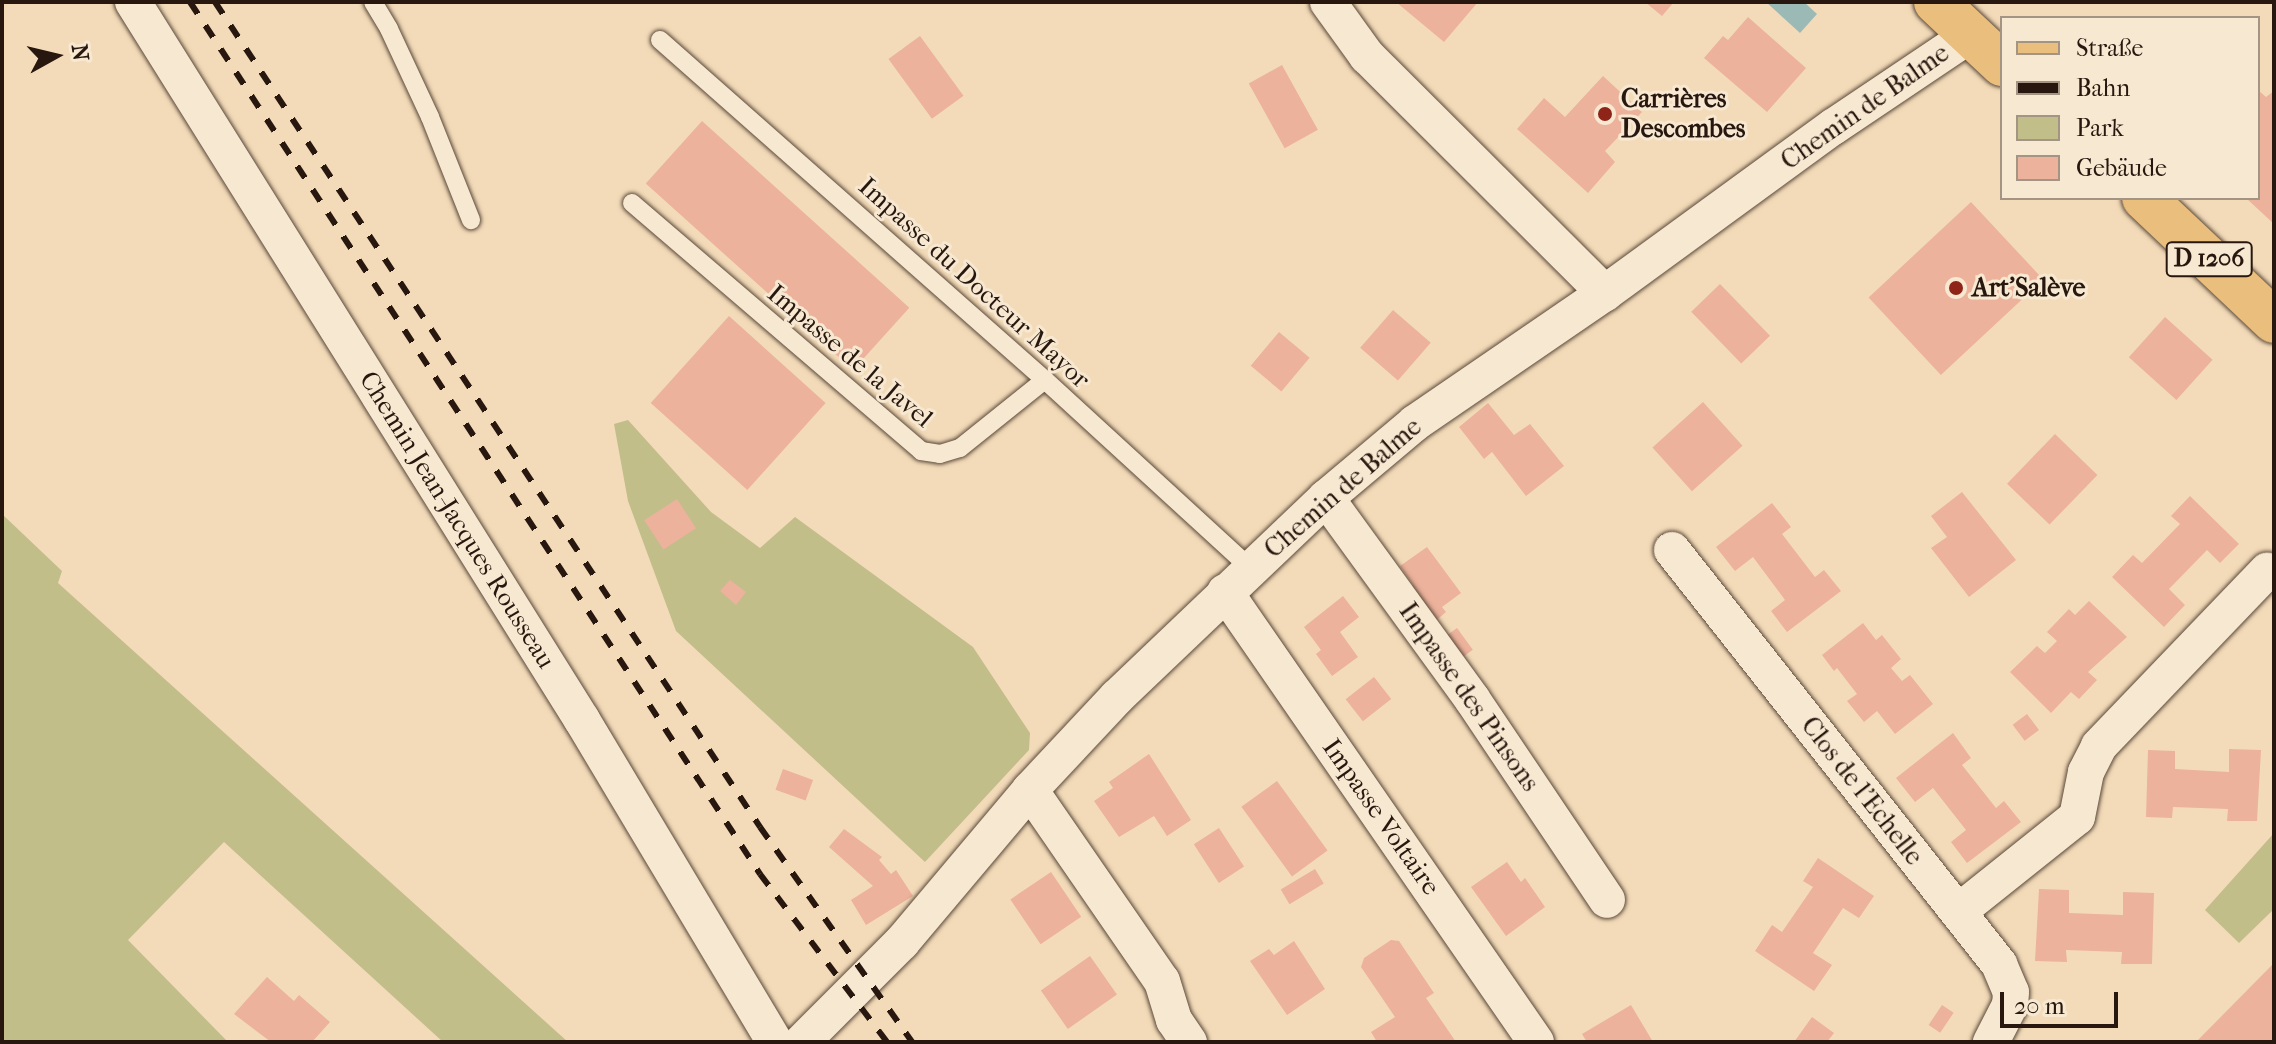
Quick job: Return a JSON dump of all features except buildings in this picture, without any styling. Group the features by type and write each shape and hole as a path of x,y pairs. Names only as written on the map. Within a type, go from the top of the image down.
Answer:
{"main road":[{"path":"1936,2 2000,62"},
{"name":"D 1206","path":"2146,200 2274,321"}],"street":[{"name":"Chemin Jean-Jacques Rousseau","path":"133,2 574,707 775,1042"},
{"path":"1328,2 1367,56 1605,293"},
{"name":"Chemin de Balme","path":"802,1042 902,942 1030,790 1117,697 1326,498 1415,423 1605,293 1833,127 1970,35"},
{"name":"Impasse des Pinsons","path":"1326,498 1481,711 1607,900"},
{"name":"Clos de l'Echelle","path":"1672,550 1999,964 2011,992 2006,1019 1991,1042"},
{"path":"1958,912 2077,817 2086,772 2099,746 2267,571"},
{"name":"Impasse Voltaire","path":"1238,580 1536,1042"},
{"path":"1030,790 1162,981 1174,1020 1189,1042"}],"lane":[{"path":"373,2 430,117 471,220"},
{"name":"Impasse du Docteur Mayor","path":"660,40 1045,380 1238,580"},
{"name":"Impasse de la Javel","path":"632,203 921,451 940,454 960,448 1045,380"}],"green space":[{"path":"628,420 711,512 760,548 795,517 973,647 1030,733 1029,750 925,862 676,631 628,501 614,424"},
{"path":"2,514 62,571 58,583 568,1042 443,1042 224,842 128,940 228,1042 2,1042"},
{"path":"2274,833 2274,909 2239,943 2205,910"}],"water":[{"path":"1766,2 1804,2 1817,14 1800,33"}],"railway":[{"path":"190,2 760,874 887,1042"},
{"path":"215,2 760,827 912,1042"}],"place":[{"name":"Carrières Descombes","path":"1605,114"},
{"name":"Art’Salève","path":"1956,288"}]}
